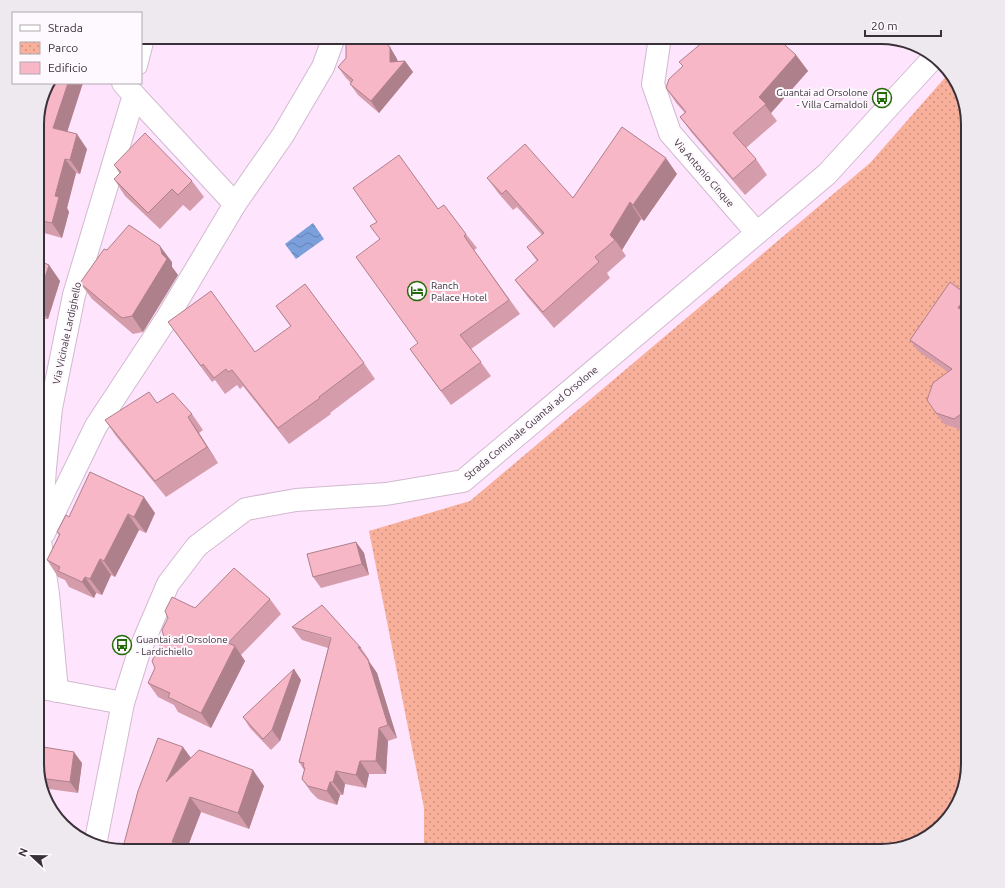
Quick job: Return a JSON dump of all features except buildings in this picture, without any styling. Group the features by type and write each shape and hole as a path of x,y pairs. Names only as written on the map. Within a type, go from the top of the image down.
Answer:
{"street":[{"path":"44,533 96,426 167,318 235,204 282,135 323,67 331,44"},
{"name":"Via Antonio Cinque","path":"659,44 653,84 670,133 758,233"},
{"name":"Strada Comunale Guantai ad Orsolone","path":"96,839 123,704 139,652 168,584 198,546 246,509 296,500 386,494 463,480 827,174 930,61"},
{"path":"132,87 235,204"},
{"name":"Via Vicinale Lardighello","path":"44,483 51,408 74,294 132,87"},
{"name":"Via Vicinale Lardighello","path":"44,568 48,594 47,689"},
{"path":"47,689 123,704"}],"lane":[{"path":"142,64 146,44"}],"green space":[{"path":"946,77 955,93 961,119 961,769 955,795 948,808 938,821 925,831 912,838 886,844 424,844 424,808 369,531 470,501 870,163"}],"water":[{"path":"313,223 324,239 296,259 285,244"}],"place":[{"name":"Guantai ad Orsolone - Villa Camaldoli","path":"882,98"},
{"name":"Ranch Palace Hotel","path":"417,291"},
{"name":"Guantai ad Orsolone - Lardichiello","path":"122,645"}]}
